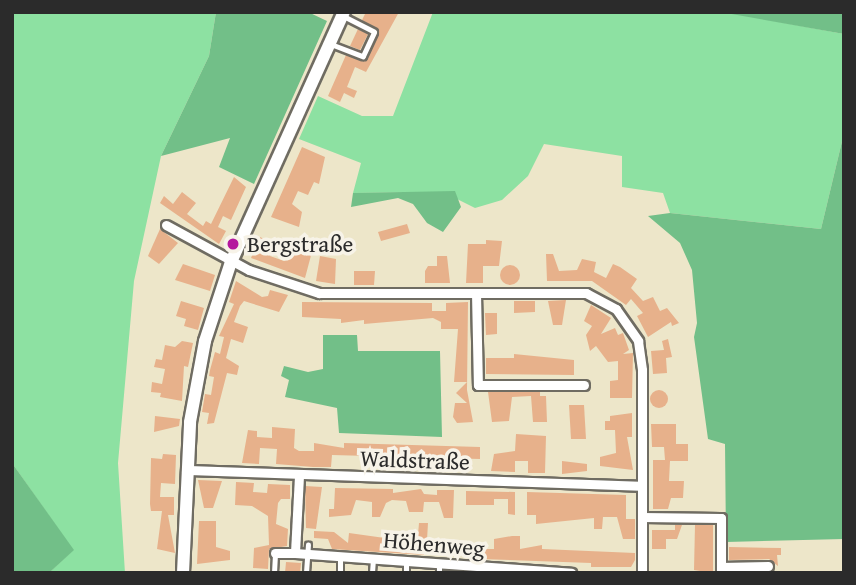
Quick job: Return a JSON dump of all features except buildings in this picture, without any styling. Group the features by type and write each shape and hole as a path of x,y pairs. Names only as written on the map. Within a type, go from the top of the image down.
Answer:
{"street":[{"path":"183,573 186,470 197,379 231,262 343,14"},
{"path":"166,225 231,262 319,293 586,293 625,318 638,341 642,370 642,573"},
{"path":"476,293 478,384 584,385"},
{"name":"Waldstraße","path":"186,470 642,486"},
{"path":"295,553 299,476"},
{"path":"642,517 721,518 721,570 768,566"},
{"name":"Höhenweg","path":"275,553 295,553 307,549 340,556 439,562 500,571 570,573"}],"lane":[{"path":"330,44 363,56 374,32 343,14"},
{"path":"306,573 307,549"},
{"path":"274,573 275,553"},
{"path":"340,556 340,573"},
{"path":"372,573 373,559"},
{"path":"405,573 406,560"},
{"path":"439,562 439,573"}],"green space":[{"path":"12,12 216,12 209,56 161,156 134,281 118,463 125,573 49,573 73,550 12,463"},
{"path":"216,12 308,12 327,21 254,184 219,167 230,138 161,156 209,56"},
{"path":"433,12 726,12 844,34 844,133 821,229 670,213 663,193 622,187 622,156 544,144 528,176 502,200 475,208 443,192 353,193 361,163 299,139 318,96 362,116 393,116"},
{"path":"726,12 844,12 844,34 726,13"},
{"path":"844,133 844,539 726,542 725,444 708,439 694,337 697,323 692,270 680,243 648,216 670,213 821,229"},
{"path":"455,191 461,207 443,232 427,223 413,204 398,198 351,207 353,193"},
{"path":"323,335 357,335 358,351 440,351 442,437 339,433 337,408 285,397 289,380 281,376 284,366 308,372 323,369"},
{"path":"12,463 74,550 49,573 12,573"}],"place":[{"name":"Bergstraße","path":"233,244"}]}
